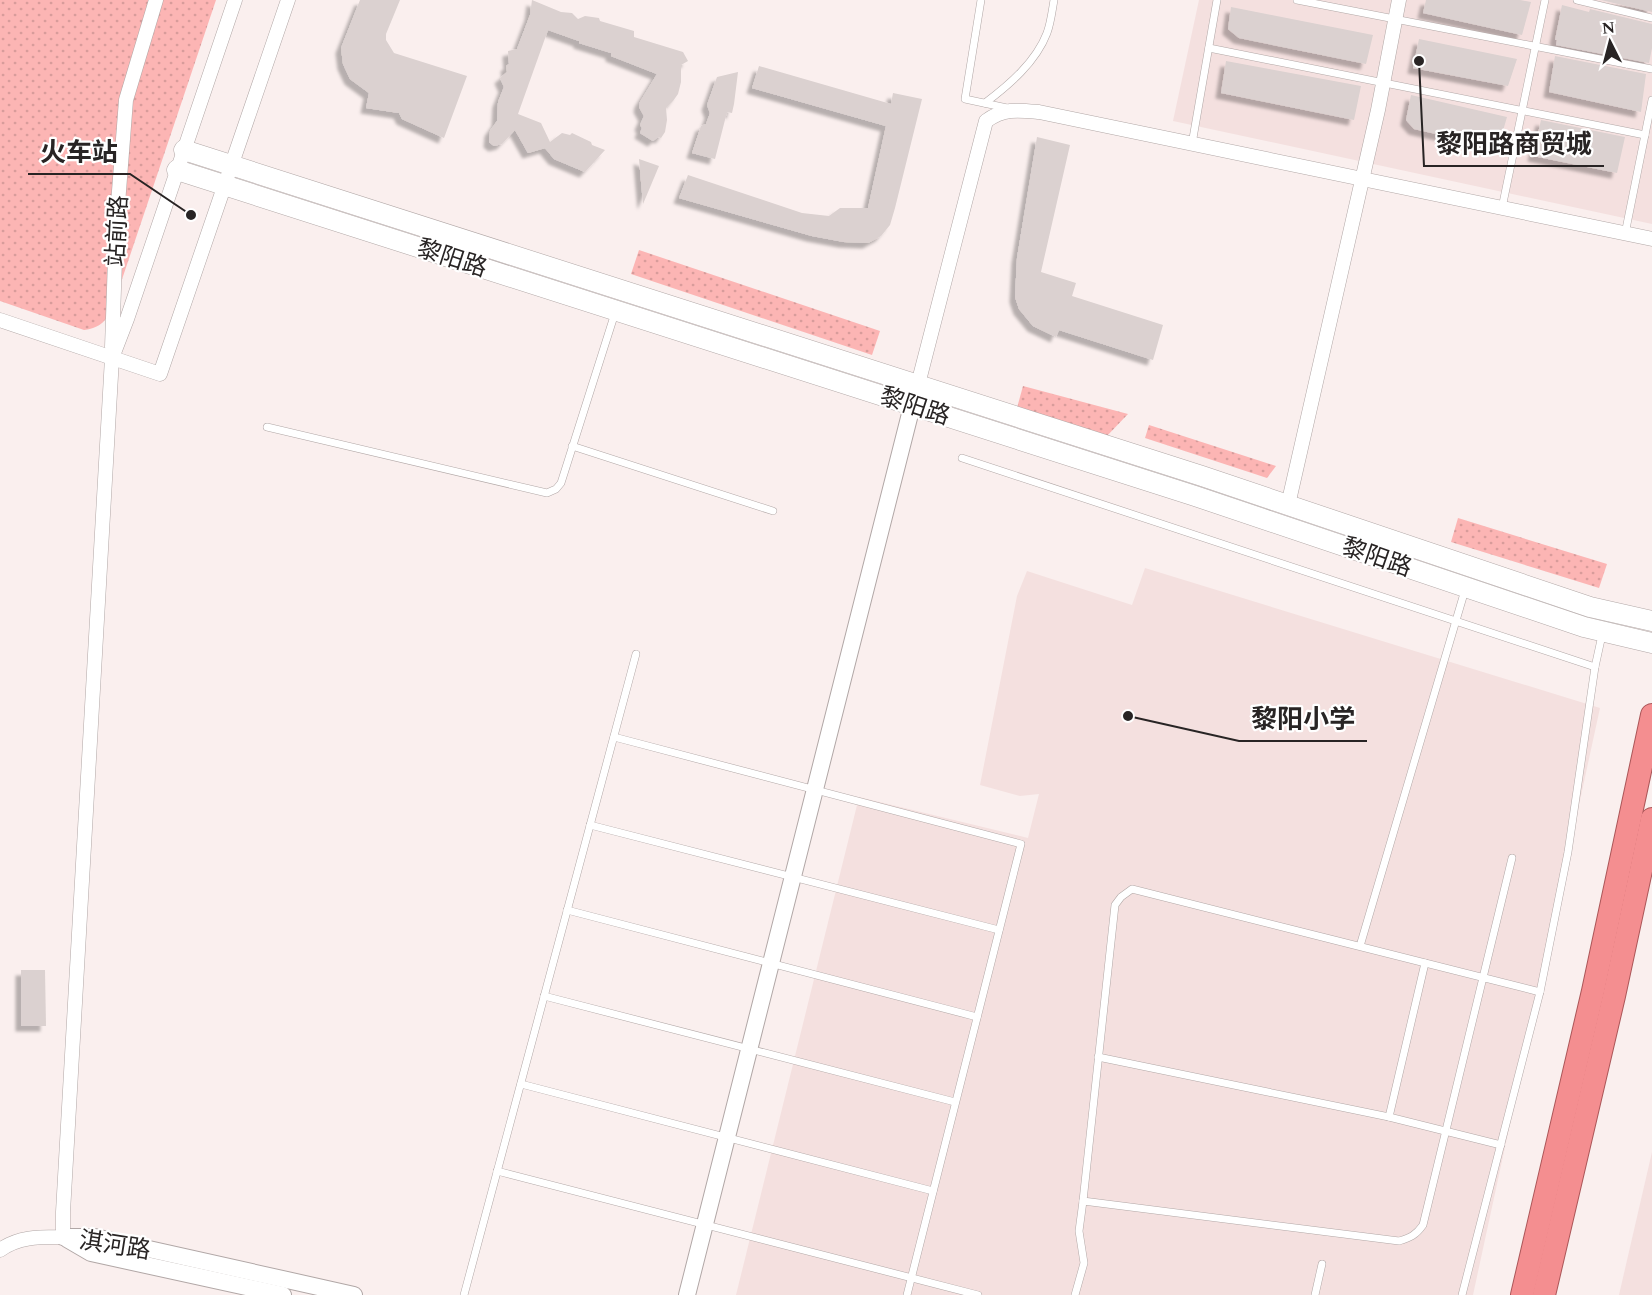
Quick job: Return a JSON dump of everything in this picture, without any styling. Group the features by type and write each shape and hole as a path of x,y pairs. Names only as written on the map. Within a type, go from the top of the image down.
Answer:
{"highway":[{"path":"1522,1295 1593,991 1652,715"},
{"path":"1544,1295 1614,996 1652,819"}],"main road":[{"name":"黎阳路","path":"184,150 1288,505 1590,606 1652,621"},
{"name":"黎阳路","path":"177,170 1195,496 1603,632 1652,643"}],"street":[{"name":"站前路","path":"63,1237 112,358 116,231 126,100 156,0"},
{"path":"112,358 235,0"},
{"path":"0,320 160,374 288,0"},
{"path":"1288,505 1362,179 1399,0"},
{"path":"687,1295 917,385 987,120 997,113 1012,109 1039,112 1652,239"},
{"path":"0,1250 17,1240 34,1237 63,1237"},
{"name":"淇河路","path":"63,1237 92,1252 283,1295"},
{"name":"淇河路","path":"63,1237 95,1238 354,1295"}],"lane":[{"path":"981,0 965,99 1012,109"},
{"path":"985,103 1035,56 1047,32 1054,0"},
{"path":"1192,144 1217,0"},
{"path":"1297,0 1652,69"},
{"path":"1502,208 1545,0"},
{"path":"1577,0 1652,18"},
{"path":"1209,48 1645,135"},
{"path":"1625,234 1652,100"},
{"path":"267,427 548,493 561,483 615,310"},
{"path":"572,446 773,511"},
{"path":"962,458 1595,667"},
{"path":"1360,946 1466,587"},
{"path":"1462,1295 1540,992 1568,852 1595,667 1603,632"},
{"path":"464,1295 636,654"},
{"path":"614,737 1021,844 906,1295"},
{"path":"590,825 999,930"},
{"path":"1083,1201 1398,1241 1410,1238 1417,1233 1423,1225 1512,858"},
{"path":"1075,1295 1084,1263 1079,1231 1115,905 1132,889 1540,992"},
{"path":"567,910 977,1017"},
{"path":"1389,1117 1425,963"},
{"path":"544,996 955,1102"},
{"path":"1098,1057 1389,1117 1501,1145"},
{"path":"521,1084 933,1191"},
{"path":"497,1171 978,1295"},
{"path":"1315,1295 1322,1264"}],"shaded area":[{"path":"0,0 216,0 111,312 97,327 84,330 0,301"},
{"path":"1199,0 1652,0 1652,224 1173,121"},
{"path":"639,250 880,331 872,355 631,274"},
{"path":"1023,386 1128,414 1105,438 1015,415"},
{"path":"1149,425 1276,466 1267,478 1145,438"},
{"path":"1458,518 1607,564 1599,588 1451,542"},
{"path":"1145,568 1600,708 1473,1295 736,1295 859,797 1028,838 1039,794 1020,796 980,785 1017,596 1027,571 1132,605"},
{"path":"1652,1152 1652,1295 1619,1295"}],"building":[{"path":"360,0 400,0 386,34 386,40 394,53 467,76 444,138 402,119 399,113 366,108 369,93 350,79 343,64 341,48"},
{"path":"532,0 561,12 572,13 578,19 585,16 599,18 600,21 634,31 634,37 683,52 688,61 681,65 678,94 666,108 665,132 661,138 658,137 653,141 640,133 642,128 640,125 644,116 639,107 640,102 657,74 611,56 611,53 548,30 518,114 541,123 550,142 562,133 570,135 572,133 605,150 585,172 554,159 545,148 528,153 515,130 502,144 494,146 489,142 490,131 497,121 498,102 504,87 500,78 507,72 506,66 509,64 508,51 517,49 530,15"},
{"path":"1426,0 1531,2 1522,35 1423,13"},
{"path":"1601,0 1652,0 1652,12"},
{"path":"1562,5 1589,12 1590,9 1652,24 1652,48 1649,63 1556,45"},
{"path":"1231,7 1373,35 1366,64 1239,38 1228,29"},
{"path":"1419,39 1517,59 1508,86 1413,68"},
{"path":"1555,56 1646,74 1641,112 1549,92"},
{"path":"1226,61 1361,86 1354,120 1221,93"},
{"path":"759,66 891,104 893,93 922,99 890,225 881,236 868,243 844,242 812,236 679,198 688,175 802,213 829,216 840,208 868,208 886,126 752,88"},
{"path":"738,72 732,113 727,112 715,159 692,153 701,126 706,124 710,113 707,105 717,77"},
{"path":"1411,95 1507,117 1498,148 1414,129 1406,120"},
{"path":"1541,120 1625,137 1617,173 1533,156"},
{"path":"1037,137 1070,145 1041,272 1076,283 1072,296 1163,325 1153,360 1059,330 1056,337 1033,326 1019,309 1015,297 1017,258"},
{"path":"639,159 659,166 643,204"},
{"path":"21,970 45,970 46,1026 21,1026"}],"place":[{"name":"黎阳路商贸城","path":"1419,61"},
{"name":"火车站","path":"191,215"},
{"name":"黎阳小学","path":"1128,716"}]}
